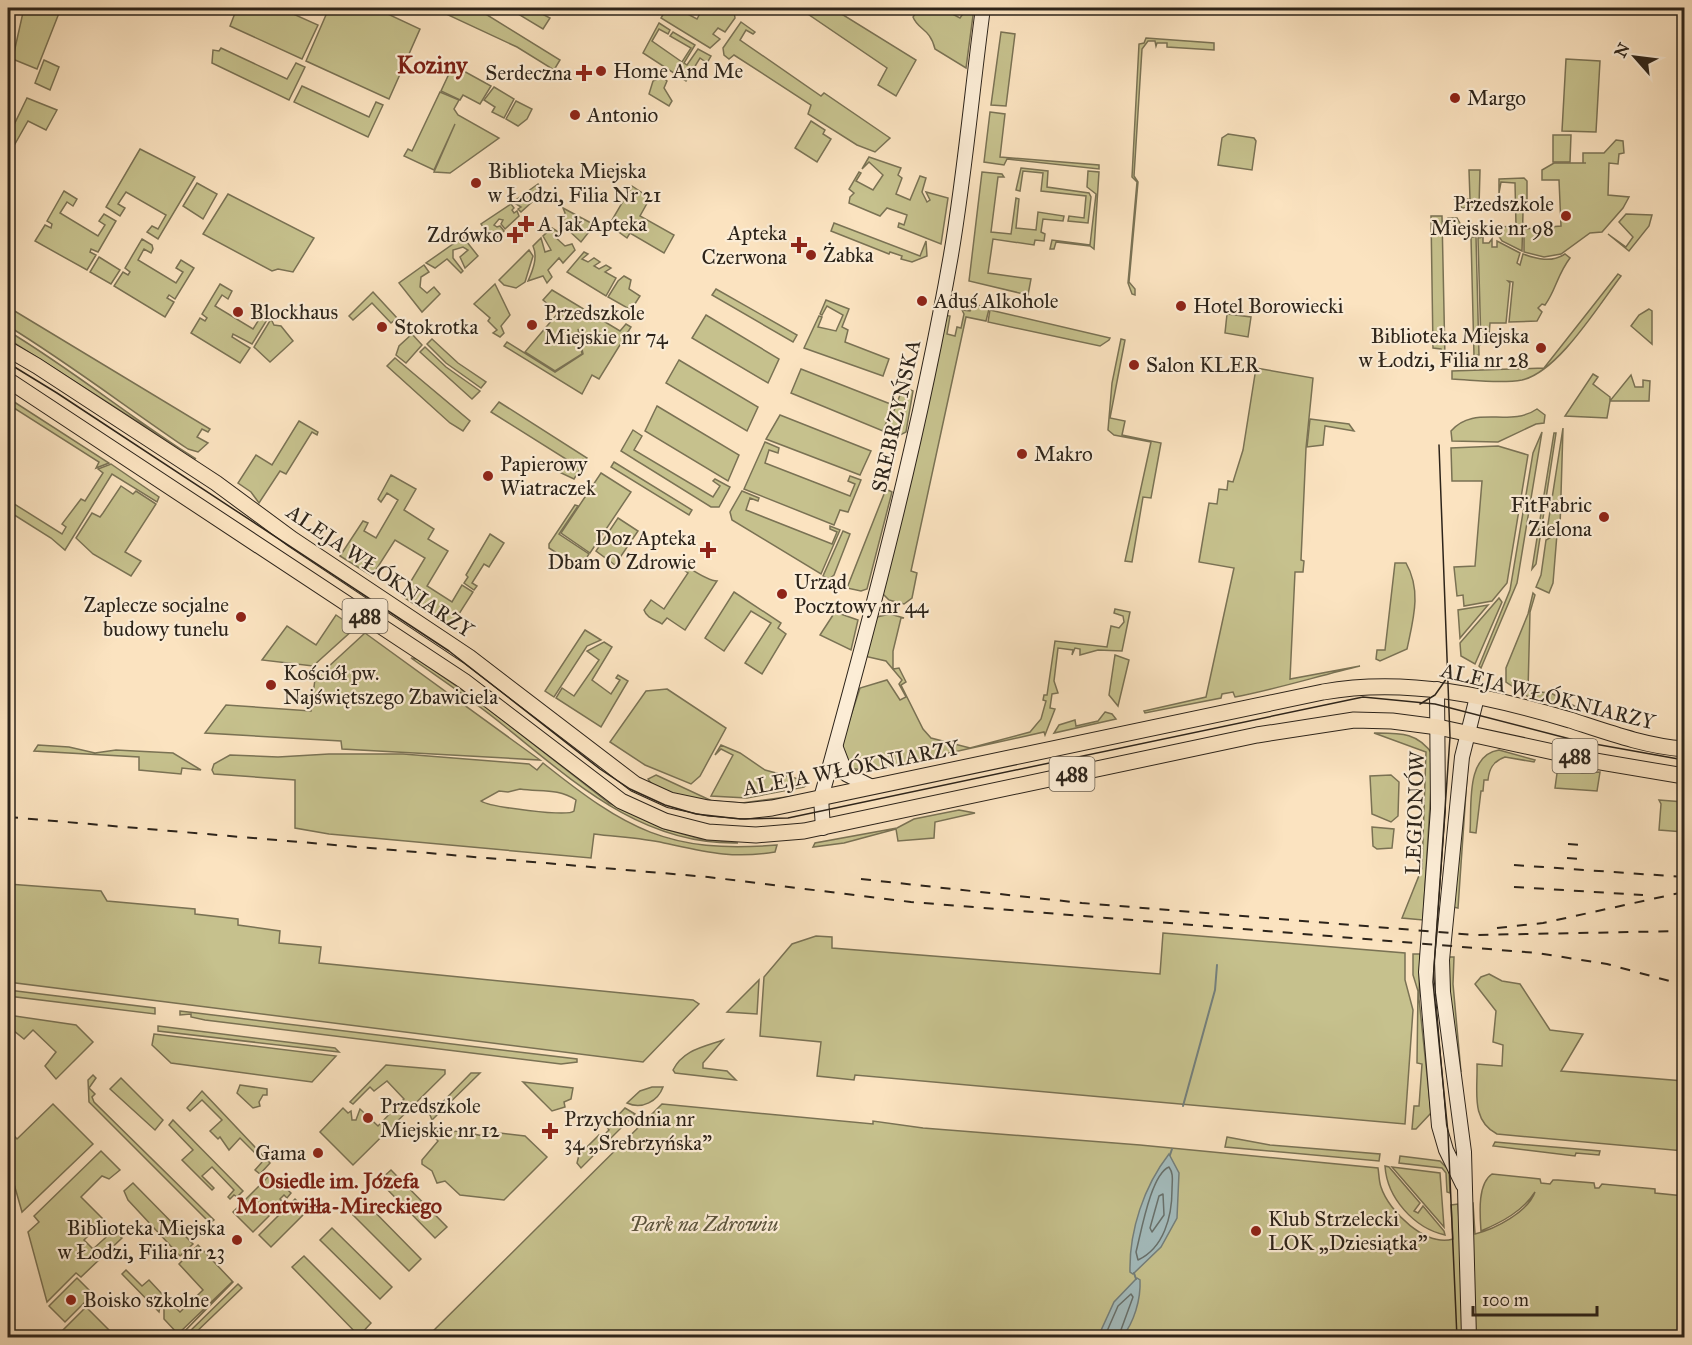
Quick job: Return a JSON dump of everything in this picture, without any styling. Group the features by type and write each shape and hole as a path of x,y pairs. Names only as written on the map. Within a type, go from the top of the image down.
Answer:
{"main road":[{"name":"SREBRZYŃSKA","path":"823,828 821,798 908,467 926,388 956,223 983,8"},
{"name":"ALEJA WŁÓKNIARZY","path":"8,349 216,483 292,539 464,653 635,784 670,800 720,810 763,809 1337,690 1378,686 1437,689 1477,697 1639,741 1684,749"},
{"name":"488","path":"8,380 464,681 621,801 665,821 708,832 756,835 823,828 1320,723 1378,720 1438,726 1595,760 1684,776"},
{"name":"LEGIONÓW","path":"1437,689 1438,809 1427,998 1438,1117 1446,1150 1465,1194"},
{"name":"LEGIONÓW","path":"1469,1338 1464,1152 1443,992 1444,939 1461,765 1477,697"},
{"path":"836,746 838,760 846,774 872,787"}],"green space":[{"path":"24,8 61,8 37,69 15,60 11,66"},
{"path":"237,8 280,8 318,25 302,59 230,26"},
{"path":"329,8 375,8 420,29 389,99 306,61"},
{"path":"449,8 476,8 560,60 554,70 517,47 446,14"},
{"path":"508,8 531,8 550,18 543,29"},
{"path":"667,8 676,8 697,19 703,8 727,8 734,11 735,18 725,32 718,28 713,34 720,39 710,48 661,18"},
{"path":"799,8 832,8 916,60 896,96 878,85 887,68"},
{"path":"919,8 941,8 960,18 967,8 974,8 966,68 935,49 930,37 913,17"},
{"path":"741,22 755,32 753,34 746,30 740,40 821,96 824,93 890,138 875,152 857,145 808,114 811,105 734,55 729,59 724,55 723,48"},
{"path":"659,23 670,30 668,34 659,29 652,41 682,62 691,48 670,36 673,32 695,45 684,63 687,65 698,49 711,56 707,63 700,58 686,81 643,53"},
{"path":"1001,32 1015,34 1006,106 991,105"},
{"path":"1146,38 1214,43 1214,50 1167,47 1167,43 1157,43 1156,46 1155,41 1148,41 1142,49 1134,176 1138,182 1129,282 1135,289 1135,295 1132,294 1128,283 1137,182 1132,177 1139,44 1144,43"},
{"path":"221,48 287,79 296,63 305,67 289,100 212,63 213,50 219,51"},
{"path":"1566,59 1600,61 1596,132 1562,131"},
{"path":"44,60 59,67 50,90 35,83"},
{"path":"455,61 461,64 460,69 491,86 480,104 463,95 460,100 441,91"},
{"path":"662,77 667,81 664,88 672,101 669,106 649,94 653,81"},
{"path":"302,86 369,117 376,102 383,105 368,137 294,102"},
{"path":"494,87 514,99 504,118 492,112 495,107 484,100"},
{"path":"440,92 459,100 454,109 458,115 499,138 450,173 434,172 455,124 434,170 404,156 408,149 412,151"},
{"path":"27,98 57,110 46,130 28,121 11,151 8,147 8,133"},
{"path":"516,101 532,109 527,119 518,126 506,119"},
{"path":"990,112 1005,114 1000,157 1099,165 1099,169 1007,159 1004,165 984,162"},
{"path":"811,121 825,130 823,134 831,139 817,162 795,148"},
{"path":"1228,134 1254,138 1256,141 1252,170 1218,165 1222,138"},
{"path":"1553,135 1571,135 1570,162 1553,162"},
{"name":"Przedszkole Miejskie nr 98","path":"1616,140 1623,141 1624,153 1619,154 1618,164 1609,163 1608,195 1629,197 1623,208 1602,232 1590,233 1561,254 1544,257 1524,252 1524,229 1561,226 1559,180 1542,180 1542,170 1554,163 1583,163 1583,153 1604,153"},
{"path":"140,149 195,177 158,239 147,232 152,226 158,229 166,215 126,192 118,204 125,208 120,216 106,207"},
{"path":"869,157 901,168 898,175 902,178 896,194 910,200 920,176 926,178 922,192 927,202 930,200 926,192 948,198 941,244 898,227 899,223 904,225 907,215 887,208 880,216 849,203 854,193 849,189 859,172 861,173 856,181 873,190 883,175 869,162 862,169"},
{"path":"1021,168 1048,171 1047,187 1089,193 1091,197 1088,223 1068,221 1069,216 1084,218 1086,196 1041,191 1043,173 1023,171 1020,191 1016,190"},
{"path":"1469,170 1480,170 1479,207 1462,208 1455,200 1470,199"},
{"path":"1088,171 1099,172 1094,249 1090,246 1056,242 1054,249 1050,249 1052,240 1090,245 1096,194 1087,187"},
{"path":"982,172 1002,174 1004,177 998,177 991,232 1011,234 1016,198 1019,199 1016,228 1036,230 1038,212 1064,216 1063,221 1043,219 1041,232 1045,234 1044,241 1035,240 1034,245 993,239 988,273 1031,279 1028,295 969,281"},
{"path":"1524,178 1527,181 1527,207 1523,212 1522,251 1502,241 1498,235 1500,227 1516,226 1515,183 1501,182 1499,193 1499,179"},
{"path":"197,183 217,194 203,219 183,206"},
{"path":"538,184 543,192 521,212 518,209 521,207 513,202"},
{"path":"632,186 650,198 640,216 674,235 664,253 630,233 627,238 609,225"},
{"path":"64,191 77,199 73,206 67,202 60,213 98,236 105,225 99,221 104,214 116,221 98,252 91,249 90,252 96,255 87,270 35,241 45,225 51,228 52,224 47,221"},
{"path":"228,194 314,238 293,272 278,269 272,271 203,234"},
{"path":"511,204 514,213 517,211 519,216 505,229 501,224 503,220 499,219 494,225 500,226 504,231 495,239 489,236 481,224"},
{"path":"563,208 604,230 603,234 592,228 581,242 564,226 561,220 565,213"},
{"path":"1626,214 1652,215 1649,226 1629,251 1608,234 1626,247 1633,237 1619,222"},
{"path":"1431,216 1442,216 1445,359 1442,359 1441,349 1433,348"},
{"path":"1448,218 1457,218 1461,225 1483,224 1485,236 1447,236"},
{"path":"834,223 920,256 926,241 927,256 912,262 901,259 902,256 890,252 889,254 831,231"},
{"path":"552,228 560,233 554,236 565,246 572,244 575,250 563,263 559,258 548,270 552,277 547,283 543,276 528,281 535,259 533,246 541,238 545,252 551,250 543,236"},
{"path":"463,237 478,256 465,268 460,257 468,250 463,247 453,250 453,258 463,271 461,273 447,259 435,268 426,263"},
{"path":"1471,237 1476,237 1479,355 1474,356"},
{"path":"1483,237 1483,243 1489,243 1492,239 1492,247 1497,247 1497,241 1520,253 1517,263 1520,265 1523,254 1539,259 1560,257 1565,254 1570,258 1549,299 1545,305 1542,304 1538,308 1542,312 1537,321 1509,322 1513,282 1508,281 1510,283 1506,323 1490,323 1489,336 1481,344 1478,238"},
{"path":"142,239 152,245 153,249 151,253 144,249 138,260 176,283 183,272 176,268 181,260 194,268 175,299 169,295 167,298 174,302 165,317 114,286 123,272 128,275 130,272 125,268"},
{"path":"529,250 533,256 525,282 516,288 504,285 499,280"},
{"path":"584,252 588,254 582,259 588,262 594,258 600,262 594,266 599,269 606,265 611,268 605,272 616,278 606,296 567,272"},
{"path":"99,257 120,270 111,284 90,272"},
{"path":"424,265 429,272 421,277 420,287 427,293 434,287 440,294 422,312 399,283"},
{"path":"1618,274 1621,276 1576,336 1549,365 1536,374 1522,380 1505,382 1452,379 1452,371 1544,368"},
{"path":"624,276 631,280 629,289 640,296 631,310 608,297"},
{"path":"220,284 232,291 228,299 222,295 215,306 253,329 260,318 254,314 258,308 270,315 252,344 233,334 232,337 250,348 240,363 191,333 200,318 205,321 207,318 202,314"},
{"path":"495,284 510,315 501,326 504,333 500,337 493,333 497,330 488,321 490,318 474,304"},
{"path":"716,289 797,335 793,342 712,295"},
{"path":"552,290 620,331 626,324 631,327 599,379 592,375 582,394 504,346 507,342 555,372 583,354 578,329 582,354 555,371 525,352 558,313 543,300"},
{"path":"373,292 397,318 391,323 372,303 353,320 349,316"},
{"path":"826,300 849,309 842,327 848,330 845,342 889,359 883,376 804,348 819,316 822,317 818,327 836,331 843,315 827,306 822,315 820,314"},
{"path":"972,303 989,309 986,321 966,317 911,571 917,573 912,598 904,604 889,600 883,594 944,315 950,316 947,334 955,336 957,327 961,328 964,314 962,310 970,311"},
{"path":"8,307 210,429 208,432 202,429 197,437 208,443 198,452 188,449 54,355 8,326"},
{"path":"1649,309 1652,311 1652,344 1631,326 1639,315"},
{"path":"990,310 1110,338 1100,346 988,322"},
{"path":"1227,314 1251,317 1248,337 1225,333"},
{"path":"706,315 779,359 768,383 692,338"},
{"path":"271,319 274,325 281,326 293,341 270,362 254,347"},
{"path":"8,331 56,362 196,459 8,339"},
{"path":"412,334 422,345 406,363 396,355 399,346"},
{"path":"432,339 458,363 486,382 481,388 446,363 427,344"},
{"path":"1121,339 1125,340 1110,418 1125,421 1122,435 1161,443 1151,498 1143,497 1132,562 1125,561 1151,442 1114,435 1108,430 1112,383"},
{"path":"425,347 446,367 480,391 472,399 420,352"},
{"path":"395,358 470,421 463,431 450,423 387,366"},
{"path":"679,360 758,407 747,431 666,383"},
{"path":"1256,368 1313,378 1306,448 1301,560 1304,561 1303,572 1295,572 1290,679 1360,666 1251,694 1235,697 1233,692 1222,694 1221,698 1145,713 1144,711 1206,697 1234,568 1199,562 1209,503 1217,504 1219,489 1227,490 1228,481 1233,482 1243,450"},
{"path":"801,369 893,405 883,431 791,393"},
{"path":"1593,374 1598,377 1593,384 1610,397 1607,418 1565,416"},
{"path":"1631,375 1635,387 1643,387 1643,380 1650,381 1649,401 1610,401"},
{"path":"903,387 913,391 906,432 896,437 886,432"},
{"path":"8,398 109,463 96,468 99,462 11,406 8,411"},
{"path":"499,402 587,458 574,479 559,472 566,459 491,412"},
{"path":"657,406 739,455 728,481 645,431"},
{"path":"1537,409 1545,415 1544,423 1536,424 1498,442 1452,441 1451,431 1460,423 1470,419 1515,417"},
{"path":"780,415 871,451 860,475 766,439"},
{"path":"1310,419 1349,424 1354,431 1325,426 1323,445 1307,447"},
{"path":"299,421 318,432 317,435 312,432 286,474 280,471 259,503 251,492 238,483 256,455 272,465"},
{"path":"1563,428 1560,528 1546,537"},
{"path":"633,430 642,436 634,450 713,497 720,486 713,481 715,479 730,487 719,507 711,507 621,451"},
{"path":"1542,432 1517,583 1481,668 1479,666 1510,590 1533,453"},
{"path":"1554,433 1556,433 1536,564 1532,569"},
{"path":"765,442 779,448 778,453 769,450 765,463 850,496 855,484 848,481 850,476 861,480 848,512 840,510 834,525 744,489"},
{"path":"1498,446 1528,455 1507,583 1492,601 1464,606 1463,595 1457,596 1454,567 1475,566 1482,481 1452,481 1451,448"},
{"path":"614,462 692,510 689,515 611,467"},
{"path":"111,464 159,497 157,502 112,474 65,550 51,538 8,511 8,500 62,534 66,527 62,524 81,499 85,501 103,473 98,469"},
{"path":"601,473 631,492 590,553 561,533"},
{"path":"391,475 416,489 404,510 434,529 428,539 448,551 427,586 452,602 462,585 473,592 450,628 402,596 425,558 395,540 372,576 340,556 363,521 368,523 364,531 376,538 398,500 387,493 381,502 378,499"},
{"path":"121,486 133,494 136,491 156,504 125,552 141,561 131,576 93,554 76,538 92,513 100,517"},
{"path":"886,489 892,492 867,589 861,591 847,588"},
{"path":"742,491 759,498 758,501 750,498 746,510 832,544 837,532 830,529 830,526 840,530 821,574 732,520 730,512"},
{"path":"575,505 578,506 559,534 589,554 580,568 549,548 549,544"},
{"path":"618,518 638,531 615,565 596,551"},
{"path":"843,531 850,534 834,575 829,579 823,576"},
{"path":"490,534 504,543 489,567 484,564 472,583 477,586 474,590 464,583 468,577 466,575"},
{"path":"1557,534 1553,583 1549,593 1536,587 1541,575 1546,540"},
{"path":"681,559 688,562 686,566 697,573 717,581 685,630 667,618 662,624 650,617 644,610 651,600 664,609 688,573 677,565"},
{"path":"1395,563 1406,563 1411,574 1415,595 1414,616 1407,649 1380,661 1376,659 1377,650 1385,650"},
{"path":"734,592 781,623 778,628 786,634 762,674 745,663 771,623 751,611 724,651 705,638"},
{"path":"1533,593 1535,595 1530,612 1528,691 1551,693 1578,708 1530,698 1506,682 1506,668 1528,614"},
{"path":"1499,598 1502,602 1475,664 1461,656 1460,643"},
{"path":"1488,605 1460,638 1458,610"},
{"path":"1115,609 1130,612 1122,651 1098,650 1080,655 1080,649 1075,648 1072,655 1073,650 1058,648 1054,681 1058,693 1052,694 1050,708 1055,709 1045,735 1044,732 868,771 850,768 841,746 860,688 887,680 900,700 906,697 899,684 902,680 886,661 864,656 877,617 890,614 904,618 901,618 893,651 893,669 899,668 906,682 901,685 923,729 931,738 970,748 1030,732 1041,719 1046,701 1043,700 1044,695 1047,695 1055,641 1107,647 1111,626 1119,628 1124,622 1123,616 1114,613"},
{"path":"835,612 858,620 851,650 820,635"},
{"path":"336,615 355,628 313,666 262,660 287,626 316,645"},
{"path":"585,630 601,640 587,646 554,697 545,691"},
{"path":"365,633 540,760 342,749 341,741 205,733 226,705 311,711 315,679"},
{"path":"604,642 612,647 592,680 611,694 620,680 616,678 618,675 628,681 601,727 556,698 562,688 574,696 599,660 587,651"},
{"path":"1115,655 1129,660 1118,706 1109,695"},
{"path":"411,658 417,659 478,701 609,803 665,829 701,839 738,843 703,841 670,833 640,822 611,806 583,788 481,708"},
{"path":"667,689 726,728 700,776 691,784 645,765 610,742 646,691"},
{"path":"1105,712 1112,714 1116,719 1054,733 1059,725 1075,720 1076,726 1098,721"},
{"path":"1374,733 1408,735 1421,742 1433,755 1423,920 1402,918 1422,868 1426,752"},
{"path":"38,745 69,747 95,753 116,750 173,753 201,770 182,768 181,774 139,770 139,757 34,751"},
{"path":"721,745 740,753 765,770 810,782 804,787 747,798 711,796 733,755 721,749 715,755"},
{"path":"1499,750 1535,760 1534,762 1505,757 1495,763 1488,780 1484,780 1483,791 1481,791 1476,833 1470,832 1472,783 1475,772 1480,761 1488,754"},
{"path":"403,754 529,764 537,770 543,763 599,805 650,832 706,845 739,847 777,845 775,852 732,855 647,840 594,834 591,858 329,834 295,828 295,780 214,774 212,770 214,764 230,755 278,757","holes":["520,789 556,792 569,796 576,800 574,811 558,813 528,810 481,801 499,791 508,792"]},
{"path":"1468,763 1458,908 1453,907"},
{"path":"1558,766 1582,773 1600,772 1597,791 1555,788"},
{"path":"656,775 712,801 742,803 794,796 744,804 711,803 679,796 656,787 648,779"},
{"path":"1391,775 1399,782 1398,816 1391,822 1372,814 1370,776"},
{"path":"1659,800 1684,802 1684,832 1659,830 1661,804"},
{"path":"959,810 975,813 935,822 934,838 898,841 896,829 844,843 813,847 815,843 897,828 914,819"},
{"path":"1372,827 1394,829 1392,848 1377,849 1373,846"},
{"path":"8,884 101,891 107,901 195,909 195,914 238,919 238,925 280,931 279,943 321,947 319,963 693,1000 699,1004 643,1062 8,982"},
{"path":"1163,933 1405,953 1405,980 1413,1010 1405,1124 855,1075 854,1080 817,1076 821,1042 760,1036 764,977 792,944 816,936 832,937 832,948 1160,974"},
{"path":"1413,954 1420,954 1419,999 1431,1113 1416,1129 1412,1129 1414,1106 1419,1106 1422,1064 1417,1063 1418,991 1413,975"},
{"path":"1448,957 1454,957 1453,984 1461,1072 1450,1004"},
{"path":"1489,974 1502,981 1520,984 1550,1030 1583,1034 1561,1071 1684,1081 1684,1151 1497,1134 1488,1128 1479,1113 1477,1104 1477,1064 1502,1066 1503,1045 1493,1042 1496,1011 1475,984 1481,977"},
{"path":"759,980 757,1014 727,1012"},
{"path":"8,990 155,1008 155,1014 8,996"},
{"path":"180,1011 577,1059 577,1062 561,1064 205,1020 191,1017 191,1014 180,1015"},
{"path":"8,1015 76,1025 93,1042 56,1079 45,1066 56,1052 33,1030 24,1039 14,1031 8,1030"},
{"path":"158,1026 335,1048 339,1052 158,1031"},
{"path":"154,1034 336,1056 312,1082 171,1063 152,1045"},
{"path":"723,1040 703,1063 703,1068 727,1071 736,1080 675,1073 673,1070 677,1063 688,1054"},
{"name":"Przedszkole Miejskie nr 12","path":"386,1065 445,1070 445,1074 353,1165 320,1132 343,1108 348,1113 351,1111 352,1120 356,1120 360,1109 378,1126 404,1099 387,1081 374,1091 370,1087 353,1104 350,1102"},
{"path":"471,1073 480,1073 432,1120 430,1115"},
{"path":"93,1075 96,1078 89,1088 95,1094 92,1097 94,1102 214,1220 210,1223 89,1102 88,1080"},
{"path":"121,1078 163,1120 155,1130 110,1089"},
{"path":"523,1082 573,1088 571,1099 564,1102 565,1107 552,1111"},
{"path":"240,1085 267,1089 267,1095 263,1095 259,1102 260,1106 253,1108 237,1093"},
{"path":"652,1087 663,1087 649,1103 633,1105 627,1103 640,1091"},
{"path":"202,1091 270,1163 260,1174 255,1170 263,1161 240,1138 229,1150 220,1137 218,1139 210,1131 222,1120 202,1100 190,1111 187,1108"},
{"path":"53,1104 93,1144 22,1212 8,1163 8,1129 17,1139"},
{"name":"Park na Zdrowiu","path":"662,1104 873,1124 873,1121 923,1128 1140,1145 1378,1168 1380,1185 1385,1197 1400,1217 1420,1233 1442,1240 1453,1239 1451,1205 1458,1204 1460,1238 1471,1203 1473,1203 1475,1234 1510,1219 1525,1206 1535,1192 1511,1215 1481,1231 1482,1192 1487,1179 1492,1174 1540,1179 1541,1183 1550,1184 1553,1180 1558,1180 1594,1183 1595,1188 1599,1188 1602,1184 1655,1189 1655,1193 1684,1196 1684,1337 426,1338"},
{"path":"625,1108 635,1114 581,1168 577,1163 579,1155 599,1135 602,1137 609,1130 607,1127"},
{"path":"173,1120 243,1191 237,1197 234,1195 230,1199 228,1197 234,1190 212,1167 202,1176 214,1188 212,1190 182,1160 193,1150 169,1125"},
{"path":"432,1130 473,1131 474,1134 483,1136 484,1131 525,1136 547,1157 504,1200 460,1195 445,1181 437,1183 432,1171 422,1164 422,1160 438,1141 430,1132"},
{"path":"1227,1137 1270,1145 1380,1154 1379,1161 1225,1147"},
{"path":"1495,1142 1600,1151 1599,1155 1576,1153 1575,1156 1493,1146"},
{"path":"101,1151 120,1170 109,1179 102,1176 81,1197 104,1220 84,1240 93,1249 114,1230 122,1238 81,1277 76,1273 47,1302 28,1232 39,1222 34,1216"},
{"path":"1400,1156 1440,1161 1449,1170 1450,1193 1447,1192 1446,1173 1442,1168 1399,1163"},
{"path":"1385,1166 1389,1167 1420,1203 1414,1211 1418,1213 1423,1206 1445,1235 1423,1226 1404,1210 1391,1189"},
{"path":"1392,1167 1440,1173 1444,1227"},
{"path":"391,1170 447,1227 435,1238 379,1181"},
{"path":"271,1174 291,1193 287,1198 284,1195 280,1199 283,1202 253,1232 233,1212"},
{"path":"133,1183 193,1244 180,1256 128,1200 124,1191"},
{"path":"360,1197 421,1259 409,1271 348,1210"},
{"path":"295,1199 307,1211 271,1247 259,1235"},
{"path":"332,1228 392,1287 380,1299 320,1240"},
{"path":"198,1245 233,1282 179,1337 232,1282 178,1334 164,1319 164,1297 180,1312 203,1290 179,1264"},
{"path":"304,1256 371,1323 359,1336 292,1267"},
{"path":"126,1270 142,1286 149,1280 162,1294 159,1312 122,1274"},
{"name":"Boisko szkolne","path":"77,1278 93,1294 65,1322 49,1306"},
{"path":"238,1284 242,1288 191,1337 184,1337"},
{"name":"Boisko szkolne","path":"86,1307 116,1337 71,1337 63,1330"}],"water":[{"path":"1169,1154 1179,1173 1177,1218 1161,1247 1133,1274 1130,1272 1130,1256 1135,1225 1152,1180"},
{"path":"1137,1278 1140,1280 1138,1303 1126,1331 1122,1337 1098,1337 1114,1302"}],"waterway":[{"path":"1183,1106 1215,990 1217,965"},
{"path":"1170,1155 1172,1149"},
{"path":"1134,1273 1136,1279"}],"tram line":[{"path":"8,363 449,651 600,769 630,789 665,805 696,814 740,819 788,818 1363,697 1435,704 1578,741 1684,760"},
{"path":"1439,445 1450,737 1433,982 1448,1133 1457,1338"},
{"path":"1420,704 1435,695 1449,675"}],"railway":[{"path":"8,817 708,877 911,902 1537,953 1607,964 1684,985"},
{"path":"1568,844 1580,845"},
{"path":"1567,858 1579,859"},
{"path":"1514,865 1684,877"},
{"path":"861,879 1082,903 1475,935 1684,931"},
{"path":"1514,887 1643,895"},
{"path":"1497,928 1543,923 1684,892"}],"place":[{"name":"Home And Me","path":"601,71"},
{"name":"Serdeczna","path":"584,73"},
{"name":"Margo","path":"1455,98"},
{"name":"Antonio","path":"575,115"},
{"name":"Biblioteka Miejska w Łodzi, Filia Nr 21","path":"476,183"},
{"name":"Przedszkole Miejskie nr 98","path":"1566,216"},
{"name":"A Jak Apteka","path":"526,224"},
{"name":"Zdrówko","path":"515,235"},
{"name":"Apteka Czerwona","path":"799,245"},
{"name":"Żabka","path":"811,255"},
{"name":"Aduś Alkohole","path":"922,301"},
{"name":"Hotel Borowiecki","path":"1181,306"},
{"name":"Blockhaus","path":"238,312"},
{"name":"Przedszkole Miejskie nr 74","path":"532,325"},
{"name":"Stokrotka","path":"382,327"},
{"name":"Biblioteka Miejska w Łodzi, Filia nr 28","path":"1541,348"},
{"name":"Salon KLER","path":"1134,365"},
{"name":"Makro","path":"1022,454"},
{"name":"Papierowy Wiatraczek","path":"488,476"},
{"name":"FitFabric Zielona","path":"1604,517"},
{"name":"Doz Apteka Dbam O Zdrowie","path":"708,550"},
{"name":"Urząd Pocztowy nr 44","path":"782,594"},
{"name":"Zaplecze socjalne budowy tunelu","path":"241,617"},
{"name":"Kościół pw. Najświętszego Zbawiciela","path":"271,685"},
{"name":"Przedszkole Miejskie nr 12","path":"368,1118"},
{"name":"Przychodnia nr 34 „Srebrzyńska”","path":"550,1131"},
{"name":"Gama","path":"318,1153"},
{"name":"Klub Strzelecki LOK „Dziesiątka”","path":"1256,1231"},
{"name":"Biblioteka Miejska w Łodzi, Filia nr 23","path":"237,1240"},
{"name":"Boisko szkolne","path":"71,1300"}],"district":[{"name":"Koziny","path":"432,65"},
{"name":"Osiedle im. Józefa Montwiłła-Mireckiego","path":"339,1192"}]}
